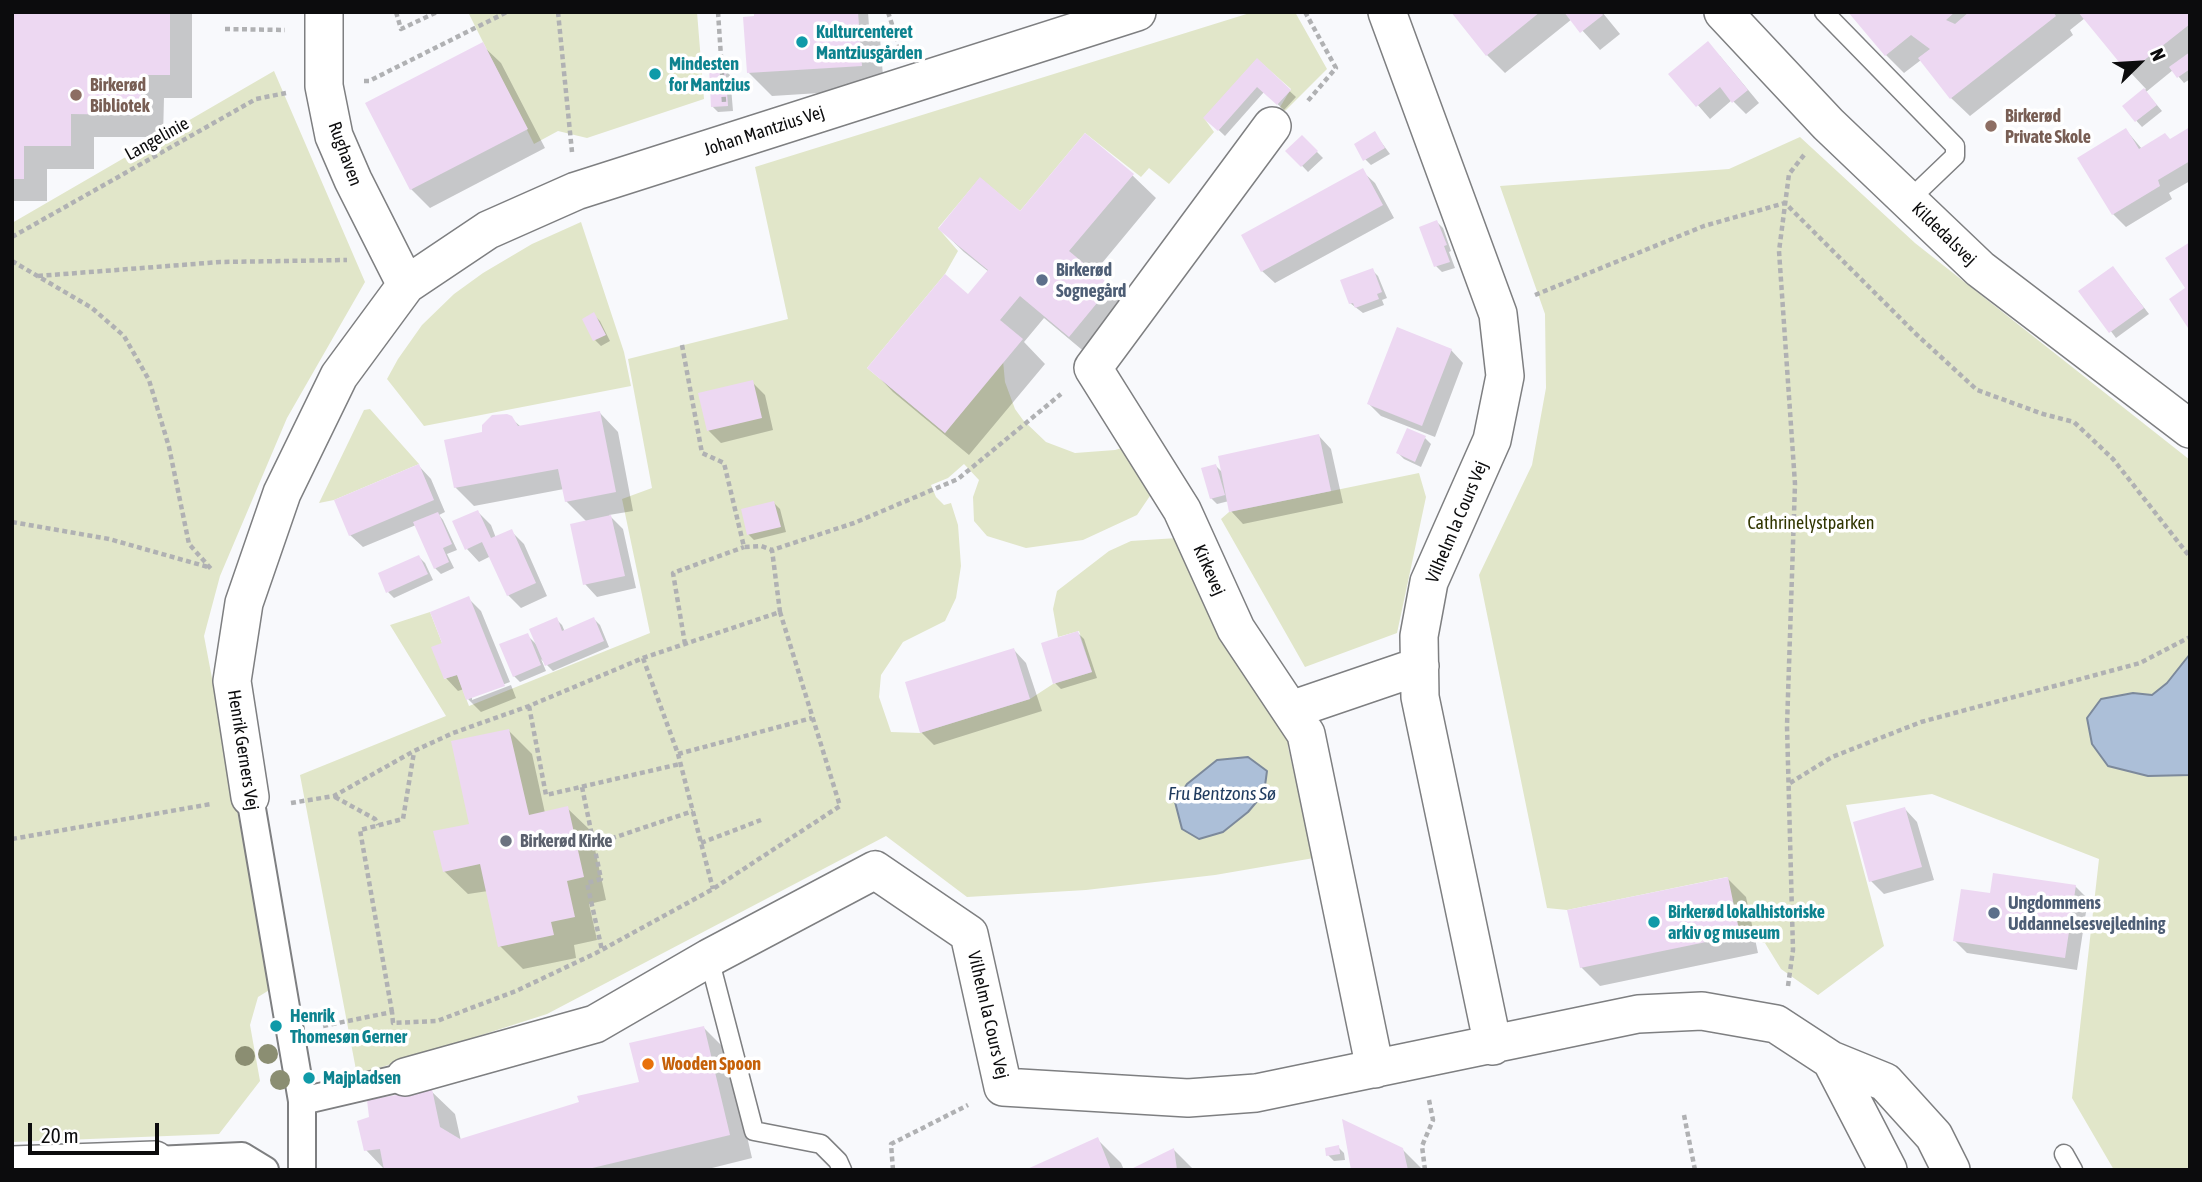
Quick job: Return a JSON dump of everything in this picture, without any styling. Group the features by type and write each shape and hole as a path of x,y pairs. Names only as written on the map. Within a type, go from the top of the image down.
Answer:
{"street":[{"name":"Johan Mantzius Vej","path":"406,285 488,230 576,191 1136,12"},
{"name":"Vilhelm la Cours Vej","path":"1387,12 1498,314 1505,376 1492,440 1429,582 1419,636 1420,697 1493,1045"},
{"name":"Kildedalsvej","path":"1736,16 1828,124 1980,269 2190,429"},
{"name":"Rughaven","path":"324,21 324,86 334,136 352,180 406,285"},
{"path":"1093,368 1272,126"},
{"name":"Henrik Gerners Vej","path":"302,1170 302,1101 232,681 244,603 282,493 339,376 406,285"},
{"name":"Kirkevej","path":"1093,368 1182,510 1236,629 1306,734 1375,1069"},
{"path":"1291,710 1419,666"},
{"name":"Vilhelm la Cours Vej","path":"302,1101 405,1077 595,1024 709,958 875,870 969,934 1003,1087 1188,1098 1255,1093 1638,1014 1702,1012 1776,1024 1831,1060 1885,1082 1934,1136 1951,1170"},
{"name":"Vilhelm la Cours Vej","path":"1831,1060 1888,1170"},
{"path":"12,1166 242,1156 265,1170"}],"lane":[{"path":"1824,12 1955,146 1955,156 1909,200"},
{"path":"709,958 754,1131 821,1144 838,1161 842,1170"}],"path":[{"path":"396,12 401,29 437,12"},
{"name":"Langelinie","path":"12,237 256,99 324,86 369,81 508,12"},
{"path":"558,12 576,191"},
{"path":"718,12 727,142"},
{"path":"1272,126 1293,118 1336,68 1305,12"},
{"path":"225,29 324,21"},
{"path":"1776,1024 1788,985 1793,950 1787,726 1795,484 1779,251 1789,174 1828,124"},
{"path":"1498,314 1544,290 1704,226 1785,203"},
{"path":"1785,203 1916,334 1977,390 2074,422 2113,459 2190,557"},
{"path":"38,276 220,262 354,260"},
{"path":"12,261 92,308 124,336 149,380 169,447 189,544 244,603"},
{"path":"682,345 702,453 724,463 744,547"},
{"path":"685,644 673,573 744,547 761,546 772,550 854,523 958,479 1093,368"},
{"path":"12,522 108,539 209,567"},
{"path":"414,751 403,819 360,830 393,1023 437,1021 516,990 602,950 713,889 840,806 780,612 772,550"},
{"path":"12,839 334,796 414,751 453,733 529,706 643,658 780,612"},
{"path":"1789,783 1832,757 1921,722 2140,663 2190,637"},
{"path":"643,658 678,754 713,889"},
{"path":"529,706 546,795 680,764"},
{"path":"678,754 812,718"},
{"path":"582,787 601,879 587,883 602,950"},
{"path":"334,796 375,820 378,825"},
{"path":"594,844 693,811"},
{"path":"701,843 761,820"},
{"path":"290,1033 392,1012"},
{"path":"1423,1060 1433,1120 1422,1146 1425,1170"},
{"path":"893,1170 891,1144 1003,1087"},
{"path":"1684,1115 1695,1170"}],"green space":[{"path":"468,12 697,12 704,99 587,138 558,131 534,144"},
{"path":"1253,12 1295,12 1327,69 1285,111 1280,107 1291,89 1257,59 1204,118 1214,132 1169,184 1149,168 1141,177 1085,133 1020,211 980,178 938,228 958,251 945,274 867,368 945,433 1003,360 1005,382 1015,409 1046,442 1075,453 1125,447 1154,490 1137,515 1083,540 1026,548 987,536 974,521 973,497 979,480 964,464 948,478 931,485 936,497 944,505 951,503 958,525 961,566 956,598 945,621 903,642 881,675 879,697 891,732 920,733 1030,699 1053,684 1092,672 1079,631 1058,637 1053,609 1057,591 1109,551 1131,541 1177,538 1288,724 1288,747 1314,858 1215,875 1086,890 967,897 886,836 547,1014 357,1075 300,775 446,716 390,625 430,612 442,643 444,679 457,675 469,706 650,633 622,499 652,488 628,359 788,319 755,167"},
{"path":"274,71 365,282 287,418 220,576 204,636 271,989 258,997 250,1025 260,1081 219,1134 12,1142 12,223"},
{"name":"Cathrinelystparken","path":"1800,137 1915,243 2190,460 2190,1170 2114,1170 2072,1098 2099,859 1932,794 1846,805 1884,946 1818,995 1781,969 1765,943 1740,935 1727,877 1567,910 1547,908 1479,575 1532,465 1546,388 1545,314 1500,186 1729,169"},
{"path":"581,222 624,352 631,386 424,426 387,379 422,325 454,294 483,273 532,244"},
{"path":"370,409 419,464 334,500 319,503 364,410"},
{"path":"1419,473 1426,497 1397,633 1305,667 1221,519 1229,512"}],"water":[{"path":"2190,654 2190,775 2148,776 2108,766 2092,744 2087,718 2101,699 2133,693 2152,695 2167,683"},
{"name":"Fru Bentzons Sø","path":"1248,757 1267,771 1264,793 1248,812 1223,832 1199,839 1182,829 1175,802 1187,784 1217,760"}],"building":[{"name":"Birkerød Bibliotek","path":"12,12 170,12 170,75 141,75 141,115 71,114 71,146 24,146 24,179 12,179"},
{"name":"Kulturcenteret Mantziusgården","path":"754,12 858,12 862,66 747,73 743,17 754,16"},
{"path":"1451,12 1540,12 1486,56"},
{"path":"1564,12 1601,12 1603,15 1580,33"},
{"path":"1848,12 1955,12 1946,20 1955,24 1969,12 2053,12 2056,16 1950,99 1918,58 1930,49 1911,35 1885,56"},
{"path":"2078,12 2190,12 2190,24 2128,73"},
{"path":"1708,41 1748,90 1732,103 1720,87 1696,107 1668,74"},
{"path":"483,42 528,129 410,190 365,103"},
{"path":"2190,52 2190,69 2177,78 2169,67"},
{"path":"1257,58 1291,90 1277,105 1257,87 1218,131 1203,118"},
{"path":"725,67 728,106 711,107 709,68"},
{"path":"2144,88 2157,105 2135,122 2122,106"},
{"path":"2190,127 2190,161 2158,180 2160,186 2112,215 2077,158 2126,128 2139,149 2165,133 2170,139"},
{"path":"1375,131 1385,148 1363,161 1354,144"},
{"name":"Birkerød Sognegård","path":"1085,133 1134,174 1069,251 1111,286 1069,337 1020,296 1000,320 1023,339 945,433 867,368 945,274 968,294 988,270 938,229 980,177 1020,211"},
{"path":"1302,135 1318,151 1301,167 1285,151"},
{"path":"1363,168 1383,205 1261,272 1241,235"},
{"path":"1437,220 1447,245 1444,246 1450,262 1434,267 1419,227"},
{"path":"2190,242 2190,331 2169,299 2185,288 2165,258"},
{"path":"2113,266 2144,308 2109,333 2078,291"},
{"path":"1373,268 1382,292 1377,294 1379,299 1355,308 1353,303 1349,304 1340,280"},
{"path":"594,312 606,335 593,341 582,319"},
{"path":"1397,327 1452,349 1422,426 1367,404"},
{"path":"753,380 762,418 707,431 698,393"},
{"path":"600,411 616,492 565,502 558,469 454,488 444,440 482,432 482,425 492,415 512,416 518,426"},
{"path":"1407,428 1426,436 1415,462 1396,453"},
{"path":"1319,434 1331,491 1229,512 1218,456"},
{"path":"419,464 434,500 349,536 334,500"},
{"path":"1216,464 1225,495 1210,499 1201,468"},
{"path":"774,501 781,527 747,535 741,509"},
{"path":"478,510 491,538 512,529 536,583 507,596 482,542 465,550 452,521"},
{"path":"438,512 452,544 443,548 449,562 434,569 413,522"},
{"path":"611,515 625,576 583,585 570,524"},
{"path":"419,555 428,574 386,593 378,573"},
{"path":"469,596 505,686 466,700 457,675 444,679 431,647 442,643 430,612"},
{"path":"557,617 562,631 594,617 604,641 545,666 529,629"},
{"path":"1078,631 1092,672 1053,684 1041,643"},
{"path":"528,633 541,665 513,677 499,644"},
{"path":"1014,648 1030,699 920,733 905,682"},
{"name":"Birkerød Kirke","path":"509,729 529,815 568,806 584,877 567,881 575,917 551,922 554,935 498,947 480,864 443,872 433,831 469,824 451,741"},
{"path":"1905,807 1922,867 1869,882 1853,822"},
{"path":"1993,873 2076,885 2065,958 1953,941 1961,889 1990,893"},
{"name":"Birkerød lokalhistoriske arkiv og museum","path":"1728,877 1740,935 1580,968 1567,910"},
{"path":"704,1026 730,1135 584,1170 384,1170 380,1149 364,1151 357,1121 369,1117 367,1100 432,1089 440,1127 460,1139 579,1102 577,1096 639,1082 629,1043"},
{"path":"1342,1119 1403,1148 1408,1170 1351,1170"},
{"path":"1098,1137 1111,1170 1025,1170"},
{"path":"1339,1145 1340,1154 1326,1156 1325,1148"},
{"path":"1174,1148 1177,1170 1129,1170"}],"place":[{"name":"Kulturcenteret Mantziusgården","path":"802,42"},
{"name":"Mindesten for Mantzius","path":"655,74"},
{"name":"Birkerød Bibliotek","path":"76,95"},
{"name":"Birkerød Private Skole","path":"1991,126"},
{"name":"Birkerød Sognegård","path":"1042,280"},
{"name":"Birkerød Kirke","path":"506,841"},
{"name":"Ungdommens Uddannelsesvejledning","path":"1994,913"},
{"name":"Birkerød lokalhistoriske arkiv og museum","path":"1654,922"},
{"name":"Henrik Thomesøn Gerner","path":"276,1026"},
{"name":"Wooden Spoon","path":"648,1064"},
{"name":"Majpladsen","path":"309,1078"}]}
